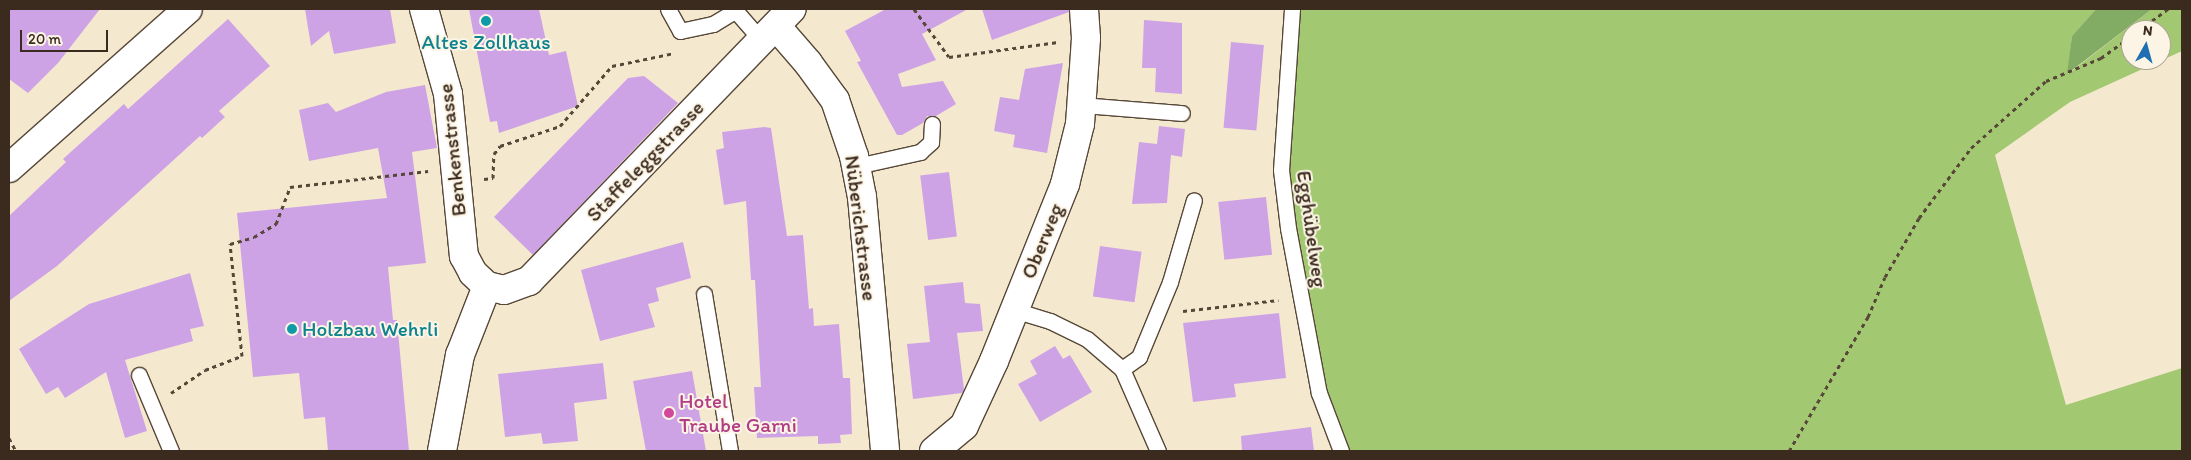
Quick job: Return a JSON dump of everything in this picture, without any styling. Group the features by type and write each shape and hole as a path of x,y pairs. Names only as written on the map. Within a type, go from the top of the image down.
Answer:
{"street":[{"name":"Benkenstrasse","path":"424,9 448,94 458,174 464,256 472,274 487,286"},
{"name":"Oberweg","path":"934,451 964,426 1065,184 1080,124 1086,38 1084,9"},
{"path":"9,168 174,13"},
{"name":"Nüberichstrasse","path":"777,25 808,63 834,100 857,166 885,451"},
{"name":"Staffeleggstrasse","path":"487,286 504,290 529,281 777,25"},
{"path":"442,451 447,414 460,355 487,286"}],"lane":[{"path":"668,9 680,31 713,24 734,10 777,25"},
{"name":"Egghübelweg","path":"1292,9 1281,170 1301,298 1320,393 1342,451"},
{"path":"1082,105 1182,113"},
{"path":"857,166 920,152 931,142 932,124"},
{"path":"1122,370 1140,357 1170,282 1194,200"},
{"path":"704,294 730,451"},
{"path":"1014,310 1050,321 1087,338 1122,370 1158,451"},
{"path":"139,375 171,451"}],"path":[{"path":"914,9 949,57 1086,38"},
{"path":"2153,20 2168,9"},
{"path":"1789,451 1868,317 1885,277 1919,218 1971,148 2046,82 2101,58 2121,43"},
{"path":"152,406 205,370 242,356 230,244 254,237 276,224 290,187 458,174 493,178 494,154 500,146 560,126 612,66 677,53"},
{"path":"1157,314 1301,298"},
{"path":"9,438 16,451"}],"green space":[{"path":"1292,9 2096,9 2072,36 2068,74 2121,33 2121,70 2140,70 2070,102 1995,155 2066,405 2182,368 2182,451 1341,451 1319,393 1281,170"},
{"path":"2096,9 2152,9 2138,20 2121,20 2121,33 2067,74 2072,36"},
{"path":"2152,9 2182,9 2182,51 2171,56 2171,20 2138,20"}],"building":[{"path":"9,9 100,9 58,63 28,93 9,79"},
{"path":"305,9 390,9 396,43 334,54 329,31 311,46"},
{"path":"469,9 539,9 549,55 566,51 578,106 499,133 497,121 490,122"},
{"path":"886,9 968,9 922,34 936,60 898,74 902,87 943,81 956,104 936,116 927,116 923,123 902,135 897,135 857,62 861,61 845,31"},
{"path":"982,9 1069,9 1069,12 992,40"},
{"path":"228,19 270,66 219,111 225,117 202,138 200,136 57,266 9,301 9,216 66,162 63,159 124,104 128,109"},
{"path":"1144,20 1182,23 1182,94 1155,92 1156,68 1142,68"},
{"path":"1231,42 1264,45 1256,131 1224,128"},
{"path":"1063,63 1047,153 1013,147 1015,135 994,131 1000,97 1019,100 1025,69"},
{"path":"644,76 678,103 533,255 494,217 628,78"},
{"path":"425,85 437,148 412,152 426,263 388,267 393,320 397,320 409,451 328,451 325,417 304,419 299,373 253,377 237,213 387,198 378,148 309,161 299,110 328,103 336,112 386,92"},
{"path":"1159,126 1185,129 1182,157 1171,155 1167,203 1132,204 1139,142 1157,144"},
{"path":"764,127 771,128 787,236 803,235 809,309 813,308 814,326 839,324 843,378 850,378 852,434 840,435 841,443 818,444 818,436 757,438 754,387 761,387 755,280 751,280 746,201 724,205 716,150 724,148 722,132"},
{"path":"949,172 957,237 928,240 920,176"},
{"path":"1266,197 1272,255 1224,260 1218,202"},
{"path":"683,242 691,278 656,288 659,301 648,304 655,327 600,341 581,270"},
{"path":"1100,246 1142,252 1134,302 1093,297"},
{"path":"190,273 204,326 190,329 193,341 125,360 147,431 125,438 106,372 65,398 58,387 46,394 19,349 89,304"},
{"path":"963,282 965,303 980,304 983,331 957,333 964,390 962,393 913,399 907,344 930,342 924,286"},
{"path":"1279,313 1286,378 1234,384 1236,397 1193,402 1183,323"},
{"path":"1055,346 1063,359 1070,355 1092,392 1040,422 1018,384 1037,374 1030,361"},
{"path":"603,363 607,399 574,403 578,441 543,444 541,433 505,437 498,374"},
{"name":"Hotel Traube Garni","path":"692,371 706,451 646,451 633,381"},
{"path":"1311,427 1314,451 1242,451 1241,436"}],"place":[{"name":"Altes Zollhaus","path":"486,21"},
{"name":"Holzbau Wehrli","path":"292,329"},
{"name":"Hotel Traube Garni","path":"669,413"}]}
